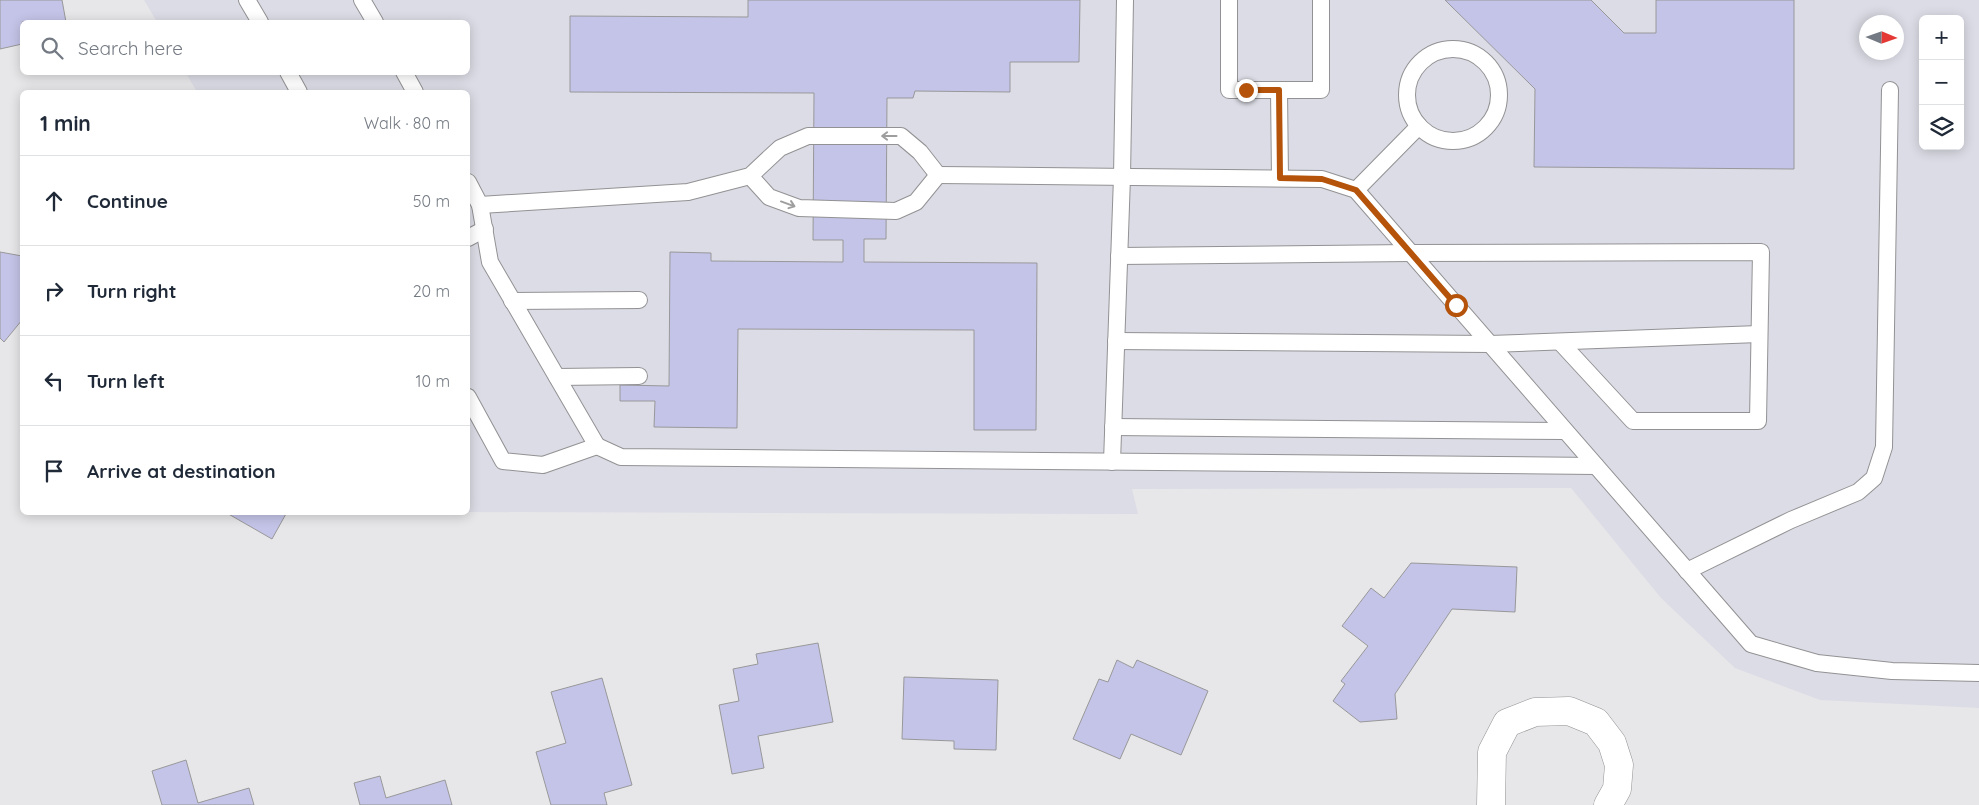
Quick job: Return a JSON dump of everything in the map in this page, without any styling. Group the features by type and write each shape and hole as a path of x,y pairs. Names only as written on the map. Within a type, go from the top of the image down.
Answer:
{"street":[{"path":"1491,805 1492,752 1507,723 1535,712 1569,710 1596,722 1612,744 1619,765 1617,789 1608,805"}],"lane":[{"path":"247,0 259,20"},
{"path":"362,0 374,20"},
{"path":"1112,462 1122,177 1125,0"},
{"path":"1229,0 1229,90 1321,90 1320,0"},
{"path":"1446,48 1462,49 1477,54 1489,65 1497,79 1500,94 1498,109 1480,133 1466,140 1452,142 1437,139 1419,126 1408,107 1406,92 1410,76 1419,63 1431,53 1446,48"},
{"path":"290,75 298,90"},
{"path":"406,75 415,90"},
{"path":"1279,90 1280,178"},
{"path":"1687,571 1791,520 1858,492 1874,478 1884,447 1890,90"},
{"path":"1356,190 1419,126"},
{"path":"480,205 688,192 750,176 780,148 808,136 901,136 920,152 938,175"},
{"path":"938,175 1322,179 1356,190 1751,644 1817,662 1892,671 1979,673"},
{"path":"750,176 769,197 799,208 896,211 916,202 938,175"},
{"path":"470,186 480,205 490,262 597,446 621,457 1596,466"},
{"path":"470,237 485,229"},
{"path":"1119,256 1761,252 1758,421 1633,421 1561,343"},
{"path":"512,300 639,300"},
{"path":"1116,341 1490,344 1561,343 1759,334"},
{"path":"557,377 639,376"},
{"path":"470,401 503,461 543,465 597,446"},
{"path":"1113,427 1565,431"}],"shaded area":[{"path":"144,0 1979,0 1979,708 1820,700 1735,668 1661,598 1571,488 1132,489 1138,514 470,512 470,90 196,90 187,75 470,75 470,20 156,20"}],"building":[{"path":"0,0 62,0 66,20 20,20 20,44 0,49"},
{"path":"748,0 1080,0 1079,62 1010,62 1010,92 915,91 913,98 887,98 886,239 864,239 864,262 1037,263 1036,430 974,430 974,330 738,329 737,428 654,427 655,401 620,401 620,385 669,386 670,252 711,253 711,261 843,262 843,240 813,240 814,93 570,92 570,16 748,17"},
{"path":"1445,0 1591,0 1624,33 1656,33 1656,0 1794,0 1794,169 1534,167 1535,89"},
{"path":"0,252 20,256 20,322 4,342 0,338"},
{"path":"230,515 285,515 272,539"},
{"path":"1411,563 1517,567 1515,612 1452,609 1395,694 1397,719 1360,722 1333,701 1345,684 1341,681 1368,646 1342,626 1371,588 1384,598"},
{"path":"818,643 833,722 758,736 764,768 732,774 719,705 739,701 733,669 758,664 756,654"},
{"path":"1117,660 1133,668 1137,660 1208,691 1181,755 1131,734 1120,759 1073,739 1099,679 1108,682"},
{"path":"904,677 998,680 996,750 954,749 954,741 902,739"},
{"path":"602,678 632,785 604,793 607,805 551,805 536,752 566,743 551,692"},
{"path":"186,760 198,803 249,788 254,805 162,805 152,771"},
{"path":"380,776 386,798 445,780 452,805 360,805 354,783"}],"route":[{"path":"1246,90 1279,90 1280,178 1322,179 1356,190 1456,305"}]}
